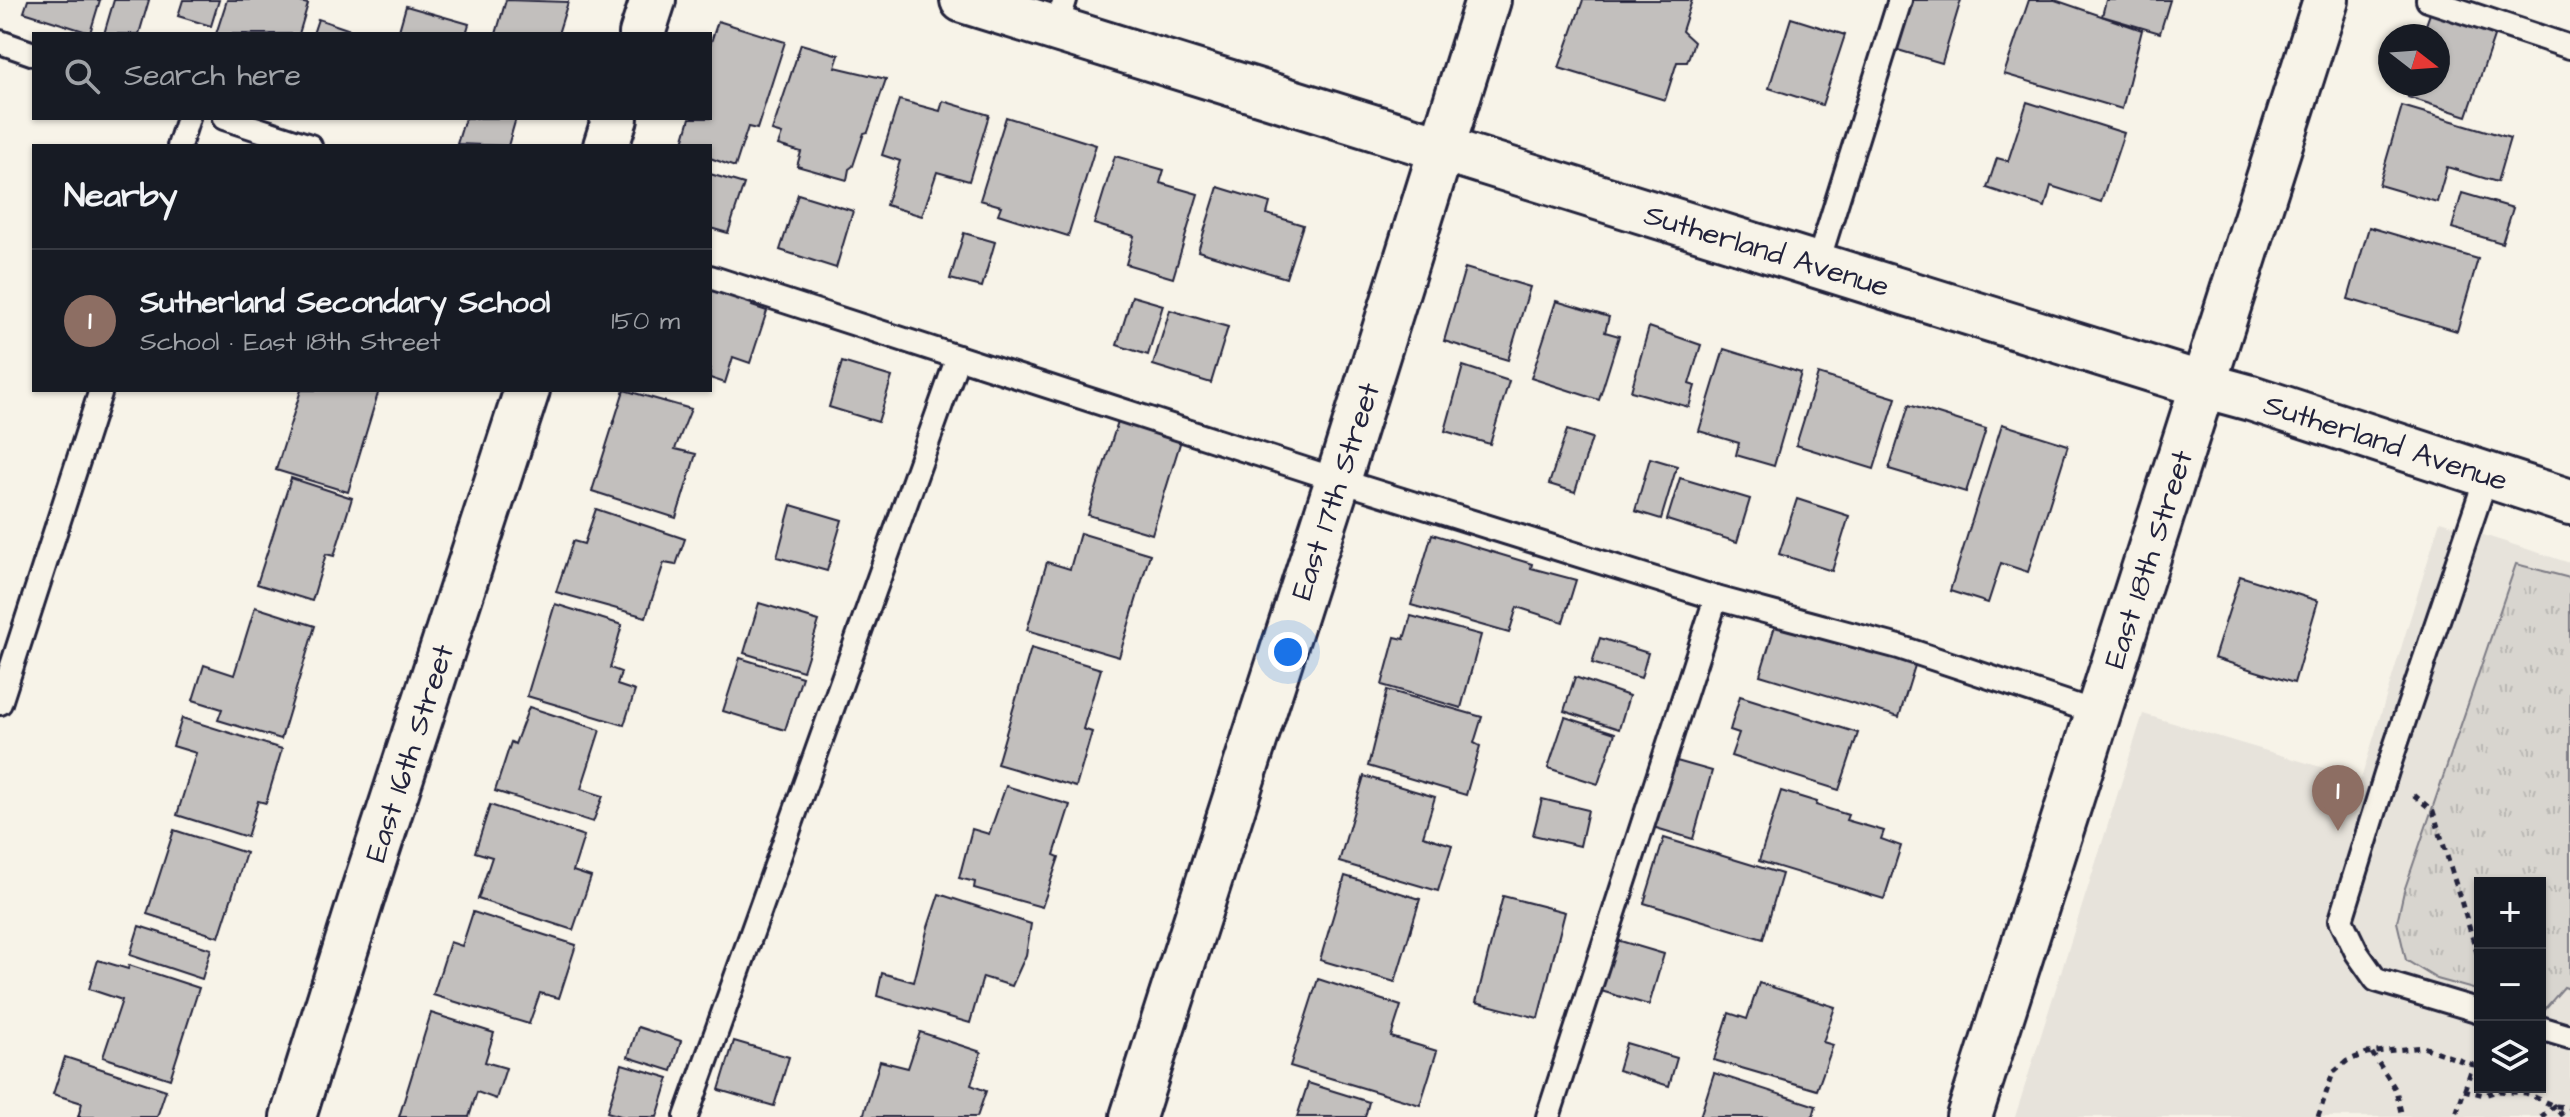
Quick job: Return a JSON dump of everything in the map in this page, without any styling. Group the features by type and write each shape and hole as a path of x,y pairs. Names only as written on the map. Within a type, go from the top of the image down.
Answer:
{"street":[{"path":"643,32 653,0"},
{"name":"Sutherland Avenue","path":"963,0 1060,15 1442,151 2251,398 2570,502"},
{"name":"East 17th Street","path":"1133,1117 1338,480 1488,0"},
{"name":"East 18th Street","path":"1969,1117 2326,0"},
{"path":"607,144 614,120"},
{"name":"East 16th Street","path":"293,1117 526,392"}],"lane":[{"path":"1817,265 1900,0"},
{"path":"2428,0 2570,47"},
{"path":"0,42 32,53"},
{"path":"180,144 187,120"},
{"path":"230,120 304,144"},
{"path":"712,278 1338,480 1716,598 1899,647 2098,713"},
{"path":"686,1117 958,357"},
{"path":"0,703 100,392"},
{"path":"2474,1009 2376,980 2357,953 2341,920 2387,771 2487,475"},
{"path":"1548,1117 1716,598"},
{"path":"2546,1030 2570,1037"}],"path":[{"path":"2387,771 2433,811 2476,949"},
{"path":"2318,1117 2333,1073 2347,1061 2372,1053 2423,1047 2473,1065 2455,1117"},
{"path":"2372,1053 2396,1090 2402,1117"},
{"path":"2464,1090 2484,1095 2497,1091 2526,1093 2554,1106 2570,1107"},
{"path":"2541,1117 2554,1106"},
{"path":"2554,1106 2563,1117"}],"shaded area":[{"path":"2440,521 2570,563 2570,1117 2015,1117 2143,714 2361,779"}],"green space":[{"path":"2516,564 2570,578 2570,989 2564,987 2546,1008 2546,877 2474,877 2474,989 2437,979 2406,960 2397,922 2404,891"}],"building":[{"path":"28,0 100,0 90,32 24,12"},
{"path":"114,0 149,0 140,32 105,32"},
{"path":"183,0 219,0 211,26 178,16"},
{"path":"227,0 292,0 308,4 300,32 217,32"},
{"path":"506,0 568,2 559,32 497,32"},
{"path":"1583,0 1692,0 1682,31 1694,42 1687,62 1677,62 1665,100 1559,68"},
{"path":"1905,0 1961,0 1942,63 1891,48"},
{"path":"2029,0 2055,0 2142,30 2122,109 2004,74"},
{"path":"2106,0 2170,0 2160,33 2102,16"},
{"path":"406,6 469,24 467,32 399,32"},
{"path":"2432,8 2497,28 2467,116 2408,97 2450,96 2450,24 2426,24"},
{"path":"1791,18 1845,35 1822,105 1769,88"},
{"path":"318,19 356,32 314,32"},
{"path":"718,21 785,42 757,129 748,127 735,167 712,159 712,144 683,144 689,120 712,120 712,39"},
{"path":"801,44 839,55 835,67 886,79 847,180 797,166 801,152 778,145 782,134 772,131"},
{"path":"899,100 940,111 943,101 989,115 969,181 937,172 922,216 886,205 900,161 882,155"},
{"path":"2027,102 2124,133 2101,202 2051,186 2045,207 1987,188 1997,158 2008,161"},
{"path":"2402,106 2510,138 2497,182 2447,167 2437,202 2379,185"},
{"path":"1006,117 1096,145 1068,236 998,214 1001,206 980,200"},
{"path":"464,120 515,120 509,144 457,144"},
{"path":"1115,156 1164,170 1160,183 1198,194 1173,278 1126,264 1134,236 1094,224"},
{"path":"712,175 744,184 728,233 712,229"},
{"path":"1218,187 1270,203 1267,214 1303,225 1286,278 1198,251"},
{"path":"2462,193 2513,208 2502,243 2452,228"},
{"path":"798,194 853,211 836,268 780,250"},
{"path":"2369,227 2478,259 2457,331 2348,299"},
{"path":"964,233 995,242 982,287 950,279"},
{"path":"1465,268 1530,287 1508,360 1444,341"},
{"path":"712,287 754,299 752,306 767,311 750,363 733,357 725,383 712,379"},
{"path":"1132,296 1163,305 1148,355 1117,345"},
{"path":"1556,301 1609,317 1605,332 1619,336 1599,400 1531,378"},
{"path":"1170,310 1228,327 1211,383 1153,365"},
{"path":"1649,327 1701,345 1689,384 1695,386 1689,407 1631,391"},
{"path":"1724,349 1801,373 1774,466 1736,455 1739,443 1699,431"},
{"path":"842,362 892,377 878,422 829,407"},
{"path":"1463,366 1509,381 1490,444 1445,431"},
{"path":"1818,374 1896,398 1874,469 1796,445"},
{"path":"300,392 378,392 348,492 276,470"},
{"path":"623,392 691,409 675,449 696,454 676,518 592,491"},
{"path":"1909,405 1986,429 1966,492 1889,469"},
{"path":"1119,418 1182,437 1152,534 1088,515"},
{"path":"2002,424 2068,445 2028,572 2001,563 1988,603 1950,591"},
{"path":"1567,430 1592,438 1575,492 1549,484"},
{"path":"1650,458 1677,466 1661,519 1635,511"},
{"path":"291,478 352,498 334,556 326,554 312,601 257,584"},
{"path":"1680,478 1750,499 1737,542 1667,520"},
{"path":"1797,499 1849,516 1832,571 1779,554"},
{"path":"791,505 842,520 827,571 777,557"},
{"path":"596,509 685,539 676,565 664,563 646,617 556,592 573,541 584,544"},
{"path":"1080,533 1150,554 1119,657 1027,630 1047,562 1070,569"},
{"path":"1432,534 1576,580 1563,622 1517,607 1509,633 1411,605"},
{"path":"2240,576 2318,601 2294,683 2214,658"},
{"path":"759,603 819,621 803,671 744,653"},
{"path":"555,604 622,625 610,668 621,672 617,685 635,691 624,725 527,696"},
{"path":"255,607 315,626 281,739 218,720 222,709 193,700 204,665 234,675"},
{"path":"1411,616 1481,635 1461,708 1382,685 1395,637 1404,639"},
{"path":"1778,616 1917,659 1899,717 1760,675"},
{"path":"1600,638 1648,653 1641,678 1592,663"},
{"path":"1031,648 1101,669 1083,729 1092,732 1076,787 997,764"},
{"path":"740,658 802,677 785,730 723,711"},
{"path":"1575,677 1629,696 1619,729 1564,711"},
{"path":"1387,690 1482,717 1474,743 1480,746 1466,795 1368,766"},
{"path":"1740,696 1858,733 1839,790 1731,756 1739,733 1730,730"},
{"path":"529,707 600,730 581,789 603,796 593,822 495,791 511,742 515,744"},
{"path":"1565,717 1615,733 1598,784 1548,768"},
{"path":"182,718 282,749 266,803 258,801 247,837 177,815 196,753 173,746"},
{"path":"1666,758 1712,771 1693,839 1646,825"},
{"path":"1364,776 1435,797 1423,836 1452,845 1438,891 1339,862"},
{"path":"1006,786 1070,805 1054,855 1059,857 1042,907 974,888 975,882 959,878 972,829 989,834"},
{"path":"1781,791 1848,815 1846,820 1884,831 1881,839 1901,846 1884,899 1759,861"},
{"path":"1542,799 1588,810 1580,846 1533,835"},
{"path":"490,805 584,836 573,871 591,877 573,930 478,899 492,857 475,852"},
{"path":"174,830 246,853 219,937 147,914"},
{"path":"1664,838 1782,874 1763,939 1644,903"},
{"path":"1345,876 1420,899 1395,982 1320,960"},
{"path":"939,894 1031,924 1026,955 1012,986 983,977 970,1023 877,996 882,973 914,982"},
{"path":"1503,896 1565,912 1538,1018 1476,1002"},
{"path":"473,912 576,945 559,998 540,993 529,1024 433,995 450,942 462,946"},
{"path":"139,926 211,949 202,979 130,955"},
{"path":"1617,940 1664,954 1649,1005 1601,991"},
{"path":"98,960 128,969 129,965 199,988 170,1079 103,1057 122,1000 89,989"},
{"path":"1318,979 1401,1006 1391,1037 1437,1051 1420,1105 1290,1066"},
{"path":"1759,983 1835,1007 1823,1042 1833,1045 1817,1090 1714,1060 1729,1013 1747,1019"},
{"path":"431,1013 494,1033 485,1062 506,1068 496,1099 477,1092 469,1117 399,1117"},
{"path":"638,1027 681,1041 672,1071 628,1057"},
{"path":"920,1032 981,1052 971,1085 986,1091 977,1117 863,1117 880,1061 908,1068"},
{"path":"734,1041 789,1057 774,1106 719,1090"},
{"path":"1626,1043 1677,1058 1669,1086 1618,1070"},
{"path":"65,1057 166,1090 157,1117 78,1117 82,1103 53,1094"},
{"path":"622,1064 669,1078 657,1117 624,1117 607,1112"},
{"path":"1714,1073 1816,1106 1813,1117 1700,1117"},
{"path":"1308,1083 1369,1102 1365,1117 1297,1117"}],"place":[{"name":"Sutherland Secondary School","path":"2338,831"}]}
